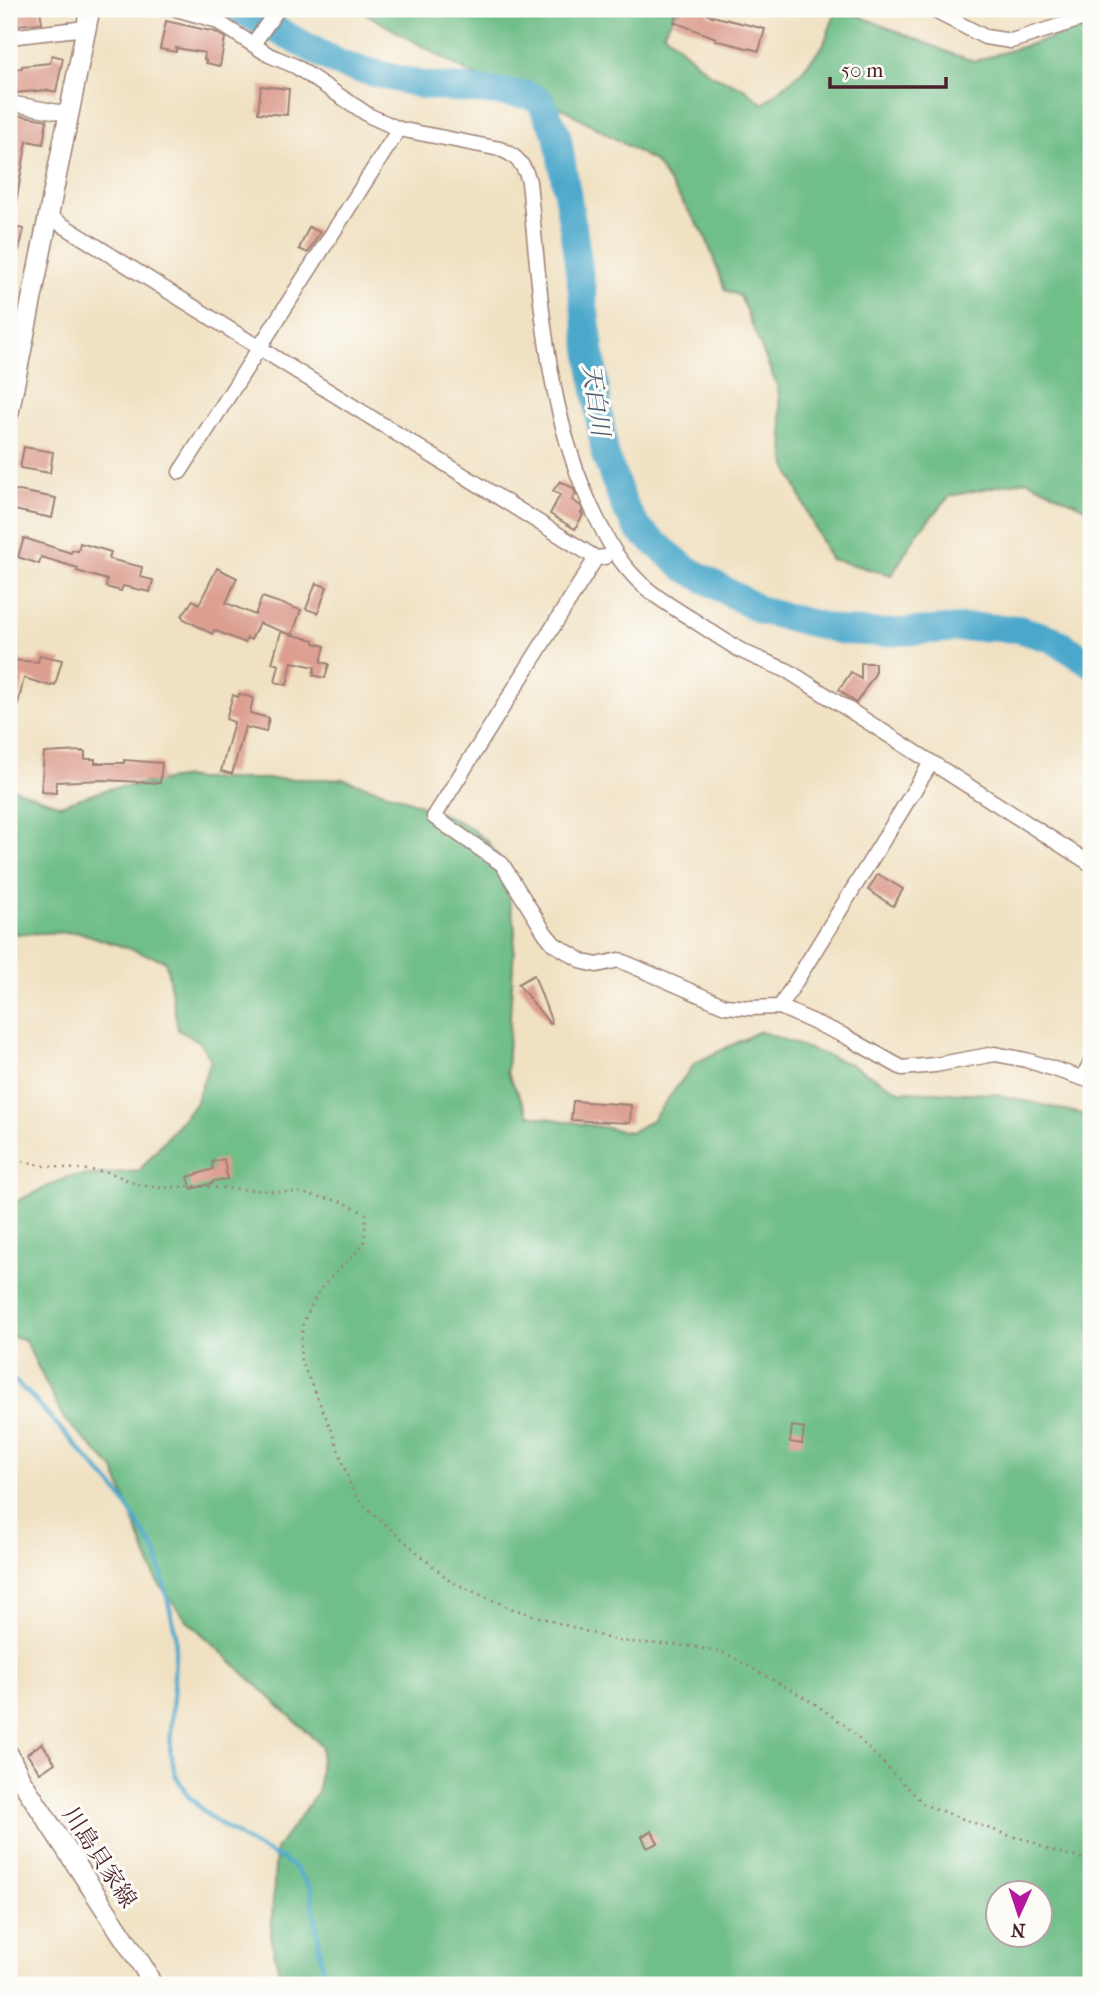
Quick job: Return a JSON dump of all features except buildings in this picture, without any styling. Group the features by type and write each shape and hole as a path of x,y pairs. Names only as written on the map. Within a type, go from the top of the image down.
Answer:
{"main road":[{"path":"9,412 17,332 48,216 88,18"},
{"name":"川島貝家線","path":"9,1755 21,1780 145,1970 152,1985"}],"street":[{"path":"176,9 215,20 269,55 295,66 370,116 399,129 500,149 515,157 527,172 530,182 549,364 567,446 589,502 617,556 632,575 651,593 679,611 743,651 788,671 1091,864"},
{"path":"931,9 985,37 1012,41 1091,16"},
{"path":"253,44 271,11"},
{"path":"9,37 88,18"},
{"path":"9,105 69,114"},
{"path":"180,472 399,129"},
{"path":"48,216 596,558 617,556"},
{"path":"596,558 433,817 502,864 554,944 584,962 597,965 619,960 725,1006 780,1007 845,1036 902,1068 995,1054 1026,1060 1087,1079 1091,1062"},
{"path":"780,1007 931,763"}],"path":[{"path":"9,1158 45,1166 109,1172 136,1184 158,1188 191,1186 301,1194 343,1202 366,1214 364,1244 319,1290 303,1323 300,1358 332,1431 353,1492 360,1503 450,1581 510,1608 617,1641 690,1646 725,1653 814,1703 847,1727 925,1805 1010,1836 1091,1861"}],"green space":[{"path":"435,9 679,9 663,32 711,75 744,88 763,104 800,73 823,46 837,9 975,61 1091,26 1091,511 1027,480 950,496 917,533 892,575 830,559 786,464 778,388 740,296 725,290 705,235 655,162 564,109 471,74 361,11 434,13"},
{"path":"186,777 343,779 395,795 467,826 487,841 501,861 515,928 507,1072 529,1115 631,1132 652,1120 695,1063 760,1031 850,1064 899,1091 995,1094 1091,1116 1091,1985 282,1985 271,1939 276,1849 318,1792 322,1746 185,1618 156,1580 114,1469 64,1419 24,1339 9,1336 9,1205 68,1177 139,1171 195,1104 211,1060 199,1041 178,1030 166,961 79,932 9,934 9,787 60,805 108,789"}],"waterway":[{"name":"天白川","path":"237,9 342,65 422,85 528,95 540,101 557,134 605,455 625,507 638,529 685,568 762,611 843,631 884,633 979,627 1019,629 1052,639 1091,663"},
{"path":"9,1376 28,1393 118,1492 157,1554 176,1635 170,1752 176,1776 188,1796 210,1817 254,1846 284,1860 295,1868 311,1889 325,1985"}]}
